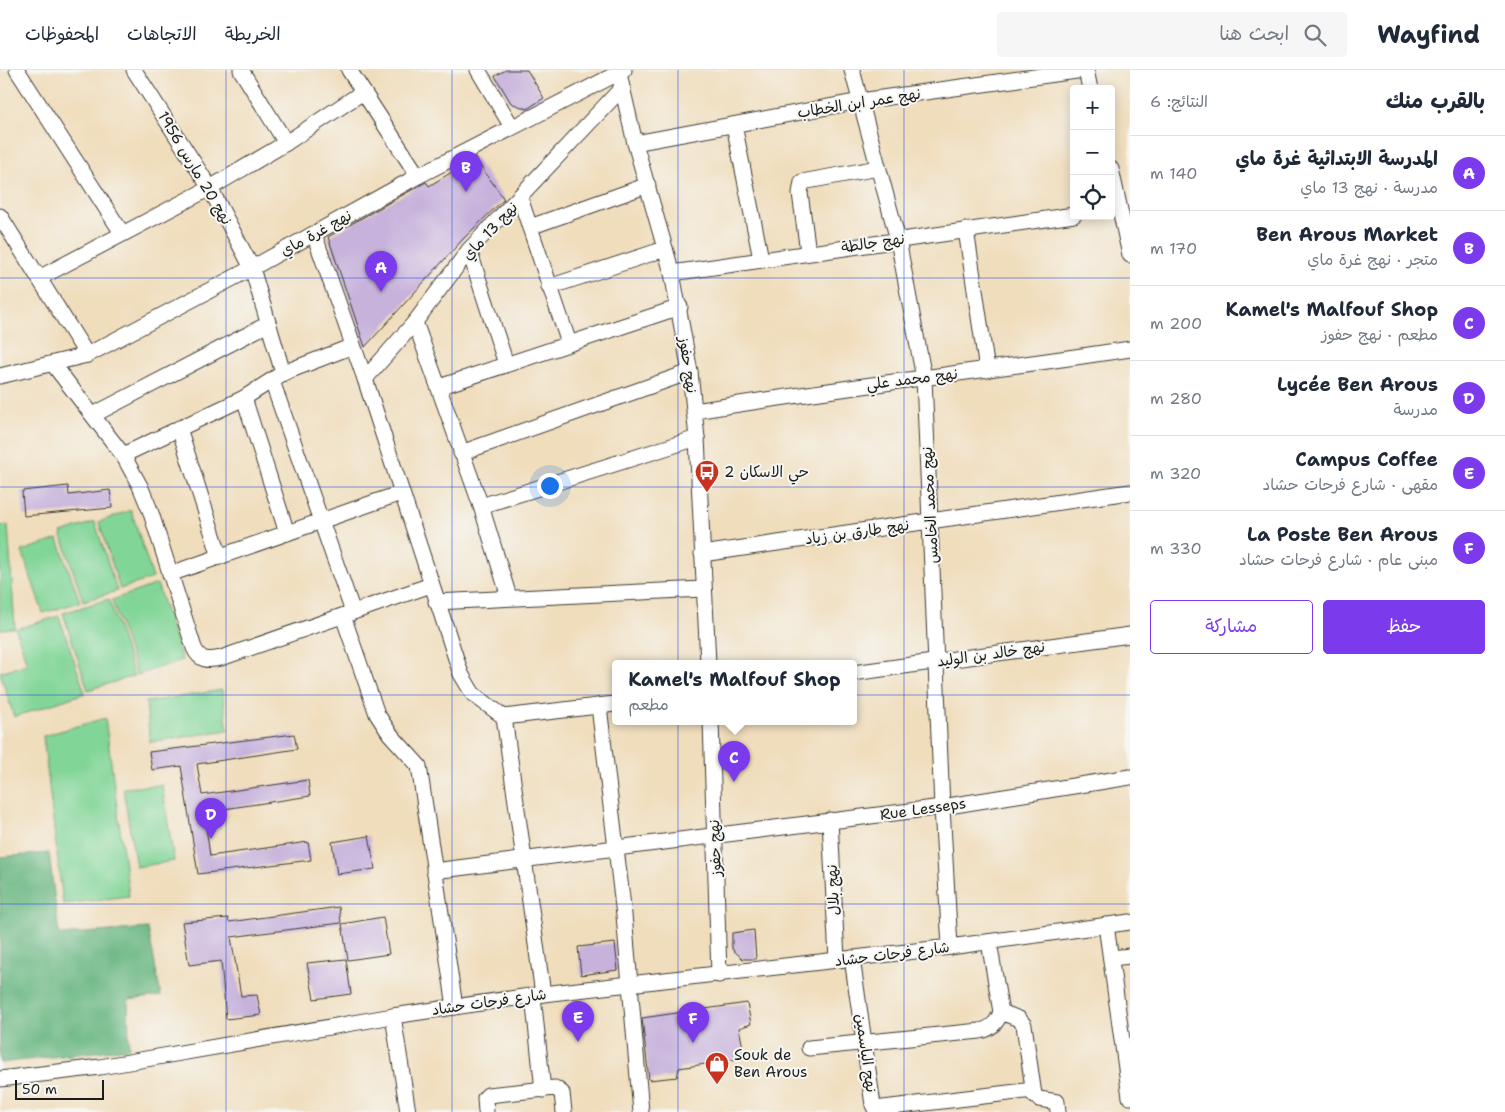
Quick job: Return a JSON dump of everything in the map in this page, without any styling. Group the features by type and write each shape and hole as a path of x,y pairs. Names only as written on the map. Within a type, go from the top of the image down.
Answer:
{"street":[{"path":"17,70 122,233"},
{"name":"نهج 20 مارس 1956","path":"134,70 210,188 252,268 268,324 278,377 377,714 390,734 419,766 455,1007"},
{"path":"241,70 286,143"},
{"path":"349,70 418,176"},
{"path":"478,70 512,127"},
{"name":"نهج محمد الخامس","path":"852,70 898,240 924,378 942,807 950,947"},
{"path":"1085,70 1089,85"},
{"name":"نهج عمر ابن الخطاب","path":"635,143 860,101 1085,70"},
{"name":"نهج غرة ماي","path":"0,376 87,355 512,127 621,78"},
{"name":"نهج حفوز","path":"621,78 635,143 680,307 690,372 697,438 708,660"},
{"name":"نهج 13 ماي","path":"365,379 415,322 469,250 520,198 621,78"},
{"path":"40,278 210,188 286,143 363,92"},
{"path":"734,125 761,259"},
{"path":"808,252 800,193 802,182 878,168"},
{"path":"1113,175 1130,255"},
{"path":"530,227 648,185"},
{"path":"520,198 568,343"},
{"name":"نهج جالطة","path":"672,273 1070,215"},
{"path":"0,216 87,355"},
{"path":"966,230 987,370"},
{"path":"314,234 365,379 436,602 467,686 483,704 504,717 612,704"},
{"path":"549,287 665,249"},
{"path":"469,250 506,364"},
{"path":"439,387 680,307"},
{"path":"415,322 481,506 509,597"},
{"path":"93,415 268,324"},
{"path":"123,455 244,398 278,377 353,346"},
{"name":"نهج محمد علي","path":"695,410 781,396 987,370 1130,349"},
{"path":"53,364 123,455 150,510 194,648 200,658 208,660 221,658 431,585"},
{"path":"461,453 690,372"},
{"path":"244,398 286,533"},
{"path":"179,428 220,557"},
{"path":"481,506 697,438"},
{"name":"نهج طارق بن زياد","path":"702,554 1130,492"},
{"path":"170,574 401,493"},
{"path":"436,602 703,589"},
{"name":"نهج خالد بن الوليد","path":"857,672 1130,635"},
{"path":"599,706 616,847 641,1112"},
{"path":"504,717 525,859 538,995 543,1090"},
{"name":"نهج حفوز","path":"711,725 719,975"},
{"name":"Rue Lesseps","path":"434,871 715,834 942,807 1130,777"},
{"name":"نهج بلال","path":"830,820 845,959"},
{"name":"شارع فرحات حشاد","path":"0,1080 100,1067 393,1016 538,995 628,983 719,975 950,947 1130,922"},
{"path":"1106,926 1128,1061 1130,1097"},
{"path":"809,1048 988,1029 994,1024 1000,1012 990,942"},
{"path":"1111,958 1130,956"},
{"name":"نهج الياسمين","path":"845,959 864,1043 874,1108 878,1110 916,1108 1033,1090"},
{"path":"1000,1012 1019,1019 1024,1025 1034,1096 1039,1100 1057,1102 1058,1112"},
{"path":"393,1016 408,1112"},
{"path":"486,1112 485,1098 488,1095 543,1090 560,1090 564,1112"}],"green space":[{"path":"131,510 153,578 120,589 99,522"},
{"path":"95,522 117,591 83,601 61,533"},
{"path":"8,525 15,628 0,629 0,526"},
{"path":"58,539 80,602 43,613 22,551"},
{"path":"157,584 182,660 137,675 112,600"},
{"path":"109,599 134,676 88,690 63,613"},
{"path":"59,616 85,693 14,717 0,672 27,664 16,629"},
{"path":"222,690 228,730 150,742 146,702"},
{"path":"105,718 129,896 63,904 43,736"},
{"path":"162,785 174,861 136,867 123,788"},
{"path":"49,853 59,935 148,928 161,996 128,1000 129,1048 0,1063 0,857"}],"building":[{"path":"506,70 527,70 544,98 527,109 511,103 495,76"},
{"path":"475,158 504,199 464,238 365,347 328,237 426,182 429,186"},
{"path":"68,486 69,495 110,490 112,508 24,516 22,491"},
{"path":"294,734 297,749 197,764 202,795 308,780 310,796 204,812 210,856 308,842 311,860 198,874 181,766 152,770 149,752"},
{"path":"369,836 375,869 337,874 332,842"},
{"path":"339,907 341,923 231,937 241,996 257,995 261,1015 226,1019 221,961 189,965 182,922 228,918 229,922"},
{"path":"383,917 389,954 348,960 342,924"},
{"path":"754,930 756,959 743,959 732,949 732,933"},
{"path":"615,943 618,970 581,975 578,947"},
{"path":"346,959 351,994 314,999 307,963"},
{"path":"747,1003 751,1024 739,1028 745,1058 679,1068 677,1077 649,1080 642,1018"}],"place":[{"name":"Ben Arous Market","path":"466,192"},
{"name":"المدرسة الابتدائية غرة ماي","path":"381,292"},
{"name":"حي الاسكان 2","path":"707,493"},
{"name":"Kamel's Malfouf Shop","path":"734,782"},
{"name":"Lycée Ben Arous","path":"211,839"},
{"name":"Campus Coffee","path":"578,1042"},
{"name":"La Poste Ben Arous","path":"693,1043"},
{"name":"Souk de Ben Arous","path":"717,1085"}]}
